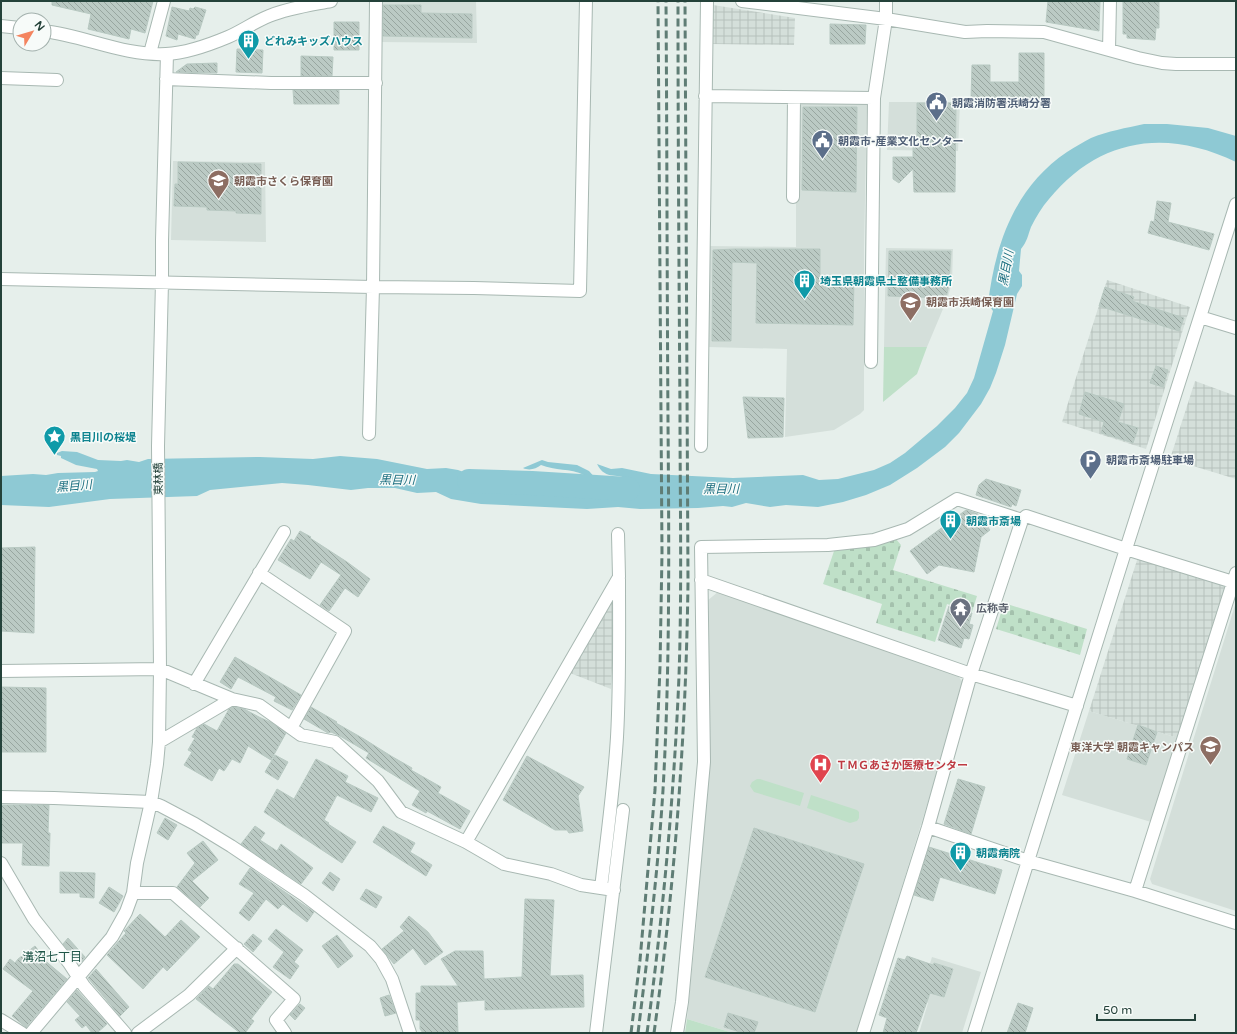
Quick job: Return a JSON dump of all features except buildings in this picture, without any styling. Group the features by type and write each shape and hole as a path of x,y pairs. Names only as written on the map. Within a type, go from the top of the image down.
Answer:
{"street":[{"path":"150,53 164,1"},
{"path":"52,32 123,49 167,54 192,50 212,44 270,16 300,7 331,1"},
{"path":"369,434 376,83 376,1"},
{"path":"1,279 474,288 580,292 586,1"},
{"path":"701,446 706,1"},
{"path":"742,1 886,19 965,32 1044,32 1138,58 1162,63 1236,64"},
{"path":"871,362 874,98 886,19 886,1"},
{"path":"1109,50 1110,1"},
{"path":"1,26 12,27"},
{"name":"東林橋","path":"31,1033 112,937 126,912 133,893 137,863 151,802 159,742 160,670 158,446 167,54"},
{"path":"1,78 57,80"},
{"path":"166,79 271,83 376,83"},
{"path":"705,96 874,98"},
{"path":"793,197 794,98"},
{"path":"974,1033 1236,204"},
{"path":"1200,316 1236,328"},
{"path":"677,1033 682,1002 704,762 701,547 828,545 874,540 908,528 957,499 1022,520"},
{"path":"863,1033 928,827 971,674 1022,520 1026,516 1126,549 1235,578 1135,891"},
{"path":"194,684 284,532"},
{"path":"601,888 614,780 617,735 619,681 618,534"},
{"path":"259,573 345,631 291,728"},
{"path":"466,842 619,578"},
{"path":"701,580 971,674 1077,706"},
{"path":"1,671 160,670 232,699 259,705 301,735 335,742 378,781 401,812 466,842 504,864 551,874 581,885 614,890"},
{"path":"159,742 232,699"},
{"path":"1,797 151,802 195,824 231,846 304,895 370,946 381,959 392,979 410,1033"},
{"path":"596,1033 623,810"},
{"path":"928,827 1028,861 1135,891 1236,923"},
{"path":"1,863 34,920 69,963 84,986 126,1033"},
{"path":"133,893 173,893 294,999 276,1020 285,1033"},
{"path":"138,1033 189,995 237,948"},
{"path":"1,1020 22,1033"}],"shaded area":[{"path":"381,1 476,1 477,43 380,42"},
{"path":"713,5 795,18 794,45 712,44"},
{"path":"798,101 867,104 864,248 864,410 834,430 785,437 787,349 708,347 709,246 796,247"},
{"path":"889,102 960,102 958,151 887,150"},
{"name":"朝霞市さくら保育園","path":"173,161 265,162 266,242 171,240"},
{"name":"朝霞市浜崎保育園","path":"886,248 953,249 952,282 948,297 927,347 884,347"},
{"path":"1107,280 1190,307 1146,449 1062,422"},
{"path":"1195,381 1236,396 1236,479 1170,459"},
{"path":"1138,557 1226,585 1178,738 1089,711"},
{"name":"ＴＭＧあさか医療センター","path":"719,591 956,673 964,684 857,1033 733,1033 687,1019 696,930 709,754 707,601"},
{"path":"610,600 615,603 611,689 570,673"},
{"name":"東洋大学 朝霞キャンパス","path":"1236,602 1236,911 1152,884 1150,879"},
{"path":"1089,711 1178,738 1151,822 1062,795"},
{"path":"932,957 981,972 962,1033 919,1033 928,1003 919,999"}],"green space":[{"path":"884,347 927,347 917,374 883,402"},
{"path":"896,539 901,545 893,570 977,596 972,612 947,604 935,642 876,623 882,604 823,584 834,551 874,546"},
{"path":"1004,603 1087,629 1080,655 996,629"},
{"path":"757,779 804,793 800,806 754,792 750,786 752,782"},
{"path":"811,795 857,810 859,812 859,818 857,821 850,823 807,808"},
{"path":"687,1019 733,1033 685,1033"}],"water":[{"path":"1144,124 1167,124 1208,128 1236,136 1236,162 1210,151 1184,145 1159,143 1135,145 1112,152 1089,163 1069,179 1049,199 1037,216 1021,249 1019,271 1022,275 1022,286 1017,294 1005,345 996,373 981,404 959,433 945,447 917,468 890,485 866,495 843,502 818,507 786,505 770,507 746,503 732,507 640,509 618,507 587,509 481,504 451,499 436,492 417,493 395,488 368,488 351,490 282,483 210,490 197,496 110,499 49,507 1,505 1,476 33,474 46,475 98,471 97,469 76,465 61,458 61,456 57,455 57,453 62,451 77,452 98,460 127,460 139,462 148,459 260,457 313,459 340,456 377,459 427,469 446,468 458,470 475,476 498,476 501,477 503,485 506,489 514,490 524,488 554,491 594,490 596,488 582,482 581,480 584,475 573,471 541,465 532,469 523,468 542,460 577,465 589,471 597,480 605,483 613,481 623,485 630,481 626,478 604,473 597,464 611,469 622,468 651,474 733,478 803,475 819,480 838,479 874,470 890,463 905,453 937,426 955,408 967,393 974,378 993,311 988,304 991,282 1002,239 1021,200 1034,182 1049,166 1067,152 1088,140 1110,132"}],"waterway":[{"name":"黒目川","path":"469,481 628,489"}],"railway":[{"path":"631,1033 640,960 655,790 660,667 662,553 658,1"},
{"path":"638,1033 658,851 663,790 667,698 669,560 666,1"},
{"path":"647,1033 667,855 679,676 681,544 678,1"},
{"path":"654,1033 668,920 678,808 687,639 685,1"}],"place":[{"name":"どれみキッズハウス","path":"249,60"},
{"name":"朝霞消防署浜崎分署","path":"936,122"},
{"name":"朝霞市-産業文化センター","path":"823,160"},
{"name":"朝霞市さくら保育園","path":"219,200"},
{"name":"埼玉県朝霞県土整備事務所","path":"805,300"},
{"name":"朝霞市浜崎保育園","path":"911,322"},
{"name":"黒目川の桜堤","path":"55,456"},
{"name":"朝霞市斎場駐車場","path":"1090,480"},
{"name":"朝霞市斎場","path":"951,540"},
{"name":"広称寺","path":"960,628"},
{"name":"東洋大学 朝霞キャンパス","path":"1210,766"},
{"name":"ＴＭＧあさか医療センター","path":"820,784"},
{"name":"朝霞病院","path":"961,872"}],"district":[{"name":"溝沼七丁目","path":"52,957"}]}
